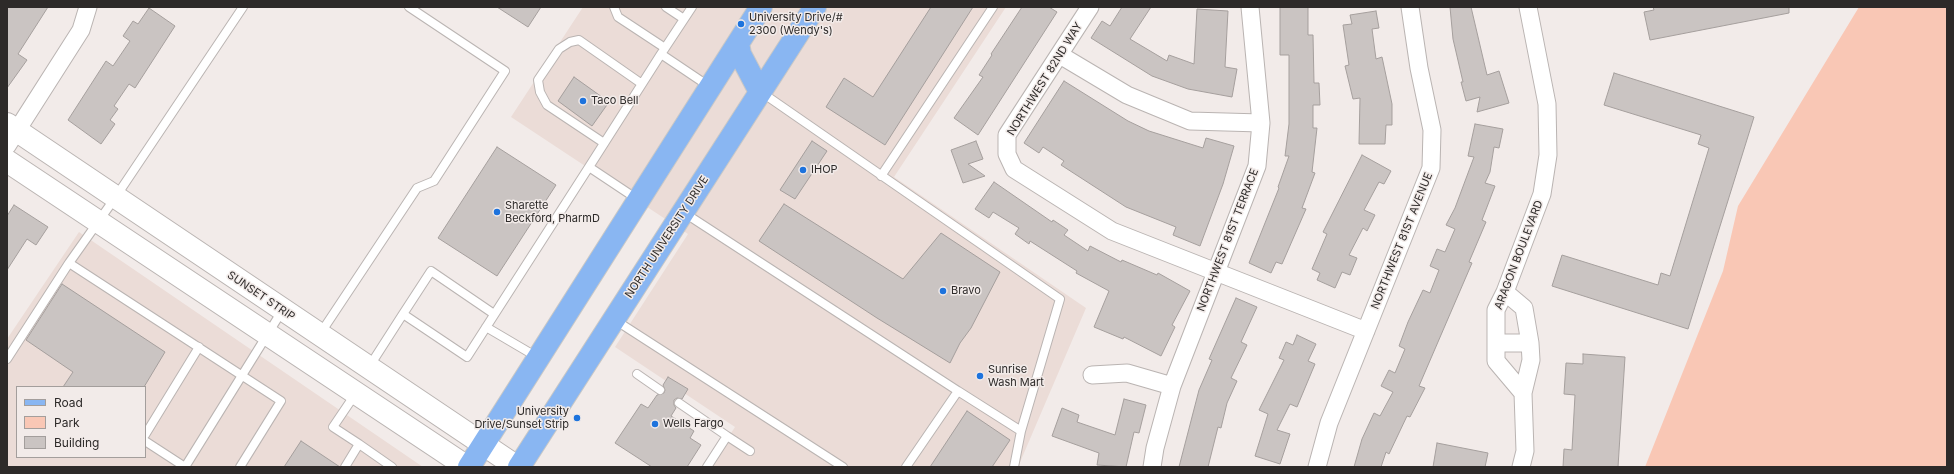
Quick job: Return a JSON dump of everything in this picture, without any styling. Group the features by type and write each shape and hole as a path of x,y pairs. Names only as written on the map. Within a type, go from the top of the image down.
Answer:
{"main road":[{"path":"468,467 761,7"},
{"name":"NORTH UNIVERSITY DRIVE","path":"518,467 815,7"},
{"path":"738,43 740,54 760,92"}],"street":[{"path":"10,133 81,30 88,7"},
{"name":"NORTHWEST 82ND WAY","path":"1090,7 1007,136 1007,154 1014,169 1112,231 1217,273"},
{"name":"NORTHWEST 81ST TERRACE","path":"1152,467 1155,448 1172,386 1217,273 1257,166 1261,123 1250,7"},
{"name":"NORTHWEST 81ST AVENUE","path":"1317,467 1329,423 1431,168 1432,130 1419,68 1410,7"},
{"name":"ARAGON BOULEVARD","path":"1523,393 1496,361 1496,310 1505,292 1542,194 1548,155 1547,104 1528,7"},
{"path":"1060,55 1127,95 1190,121 1261,123"},
{"name":"SUNSET STRIP","path":"10,133 115,198 518,467"},
{"path":"7,161 98,223 468,467"},
{"path":"1217,273 1366,331"},
{"path":"1505,292 1524,308 1530,343 1531,360 1523,393 1525,451 1521,467"},
{"path":"1496,343 1530,343"},
{"path":"1092,375 1126,373 1172,386"}],"lane":[{"path":"7,359 243,7"},
{"path":"319,335 417,188 434,181 505,71 409,7"},
{"path":"614,7 618,17 710,87"},
{"path":"666,7 684,19"},
{"path":"403,314 467,357 692,7"},
{"path":"881,176 993,7"},
{"path":"604,143 547,105 540,92 538,80 559,49 570,42 579,40 642,84"},
{"path":"760,92 1060,299 1021,431 1014,467"},
{"path":"589,167 638,200"},
{"path":"683,212 1021,431"},
{"path":"70,263 281,401 240,467"},
{"path":"368,368 431,271 494,314"},
{"path":"146,442 185,467 282,310"},
{"path":"614,319 843,467"},
{"path":"486,326 538,358"},
{"path":"146,433 200,347"},
{"path":"637,374 660,390"},
{"path":"906,467 958,391"},
{"path":"356,392 333,426 392,467"},
{"path":"679,403 750,451"},
{"path":"707,467 727,436"},
{"path":"345,467 359,444"}],"shaded area":[{"path":"583,7 1006,7 894,177 1086,308 1018,467 709,467 735,427 615,347 688,234 511,117"},
{"path":"79,232 423,467 7,467 7,339"}],"green space":[{"path":"1859,7 1947,7 1947,467 1645,467 1723,271 1738,206"}],"building":[{"path":"7,7 48,7 18,54 27,60 7,88"},
{"path":"497,7 541,7 528,27"},
{"path":"931,7 973,7 885,145 826,107 844,78 873,97"},
{"path":"1022,7 1049,7 1057,12 978,135 954,118 983,77 979,75"},
{"path":"1122,7 1151,7 1130,39 1167,61 1169,55 1194,64 1197,9 1228,11 1225,67 1237,69 1232,97 1188,89 1152,76 1091,38 1102,21 1110,26"},
{"path":"1280,7 1308,7 1308,35 1313,35 1314,83 1319,83 1320,105 1313,105 1313,128 1317,128 1312,172 1315,173 1302,208 1306,209 1282,264 1276,262 1271,273 1249,263 1279,188 1278,187 1289,156 1285,156 1289,124 1289,55 1280,55"},
{"path":"1450,7 1471,7 1487,75 1499,71 1509,103 1477,112 1480,97 1466,101 1453,39"},
{"path":"1653,7 1789,7 1789,13 1650,40 1644,12 1654,10"},
{"path":"149,8 175,26 135,88 129,84 114,106 118,109 110,120 115,124 101,144 68,120 106,61 113,66 130,41 123,36 133,21 138,24"},
{"path":"1376,11 1379,28 1372,29 1376,59 1382,57 1392,104 1392,125 1386,125 1385,144 1359,144 1360,98 1353,99 1345,66 1349,65 1343,25 1352,24 1350,15"},
{"path":"1614,73 1754,117 1688,329 1552,286 1562,255 1658,285 1661,273 1670,276 1709,148 1698,144 1701,135 1604,105"},
{"name":"Taco Bell","path":"574,77 609,102 592,126 558,101"},
{"path":"1064,81 1128,121 1149,131 1203,148 1206,138 1234,146 1223,184 1200,246 1173,235 1176,227 1126,207 1061,165 1064,161 1043,147 1039,153 1024,143"},
{"path":"1475,124 1503,129 1499,148 1494,147 1490,172 1485,183 1495,186 1482,220 1486,222 1469,262 1472,263 1419,386 1425,388 1410,417 1407,416 1389,454 1386,452 1381,467 1354,467 1362,439 1374,413 1380,416 1393,392 1381,386 1389,370 1395,373 1405,349 1399,346 1423,290 1430,293 1439,270 1430,266 1437,249 1445,252 1455,229 1446,225 1455,208 1474,157 1468,156"},
{"name":"IHOP","path":"812,141 827,151 795,199 780,190"},
{"path":"976,141 983,159 968,164 985,176 963,183 951,150"},
{"name":"Sharette Beckford, PharmD","path":"497,147 556,185 497,276 438,238"},
{"path":"1362,155 1391,171 1384,184 1379,182 1364,210 1375,215 1367,231 1363,228 1349,255 1357,258 1350,275 1342,272 1335,288 1317,280 1320,273 1312,269 1327,234 1323,232"},
{"path":"994,182 1052,222 1053,220 1068,230 1064,235 1088,251 1090,246 1121,262 1122,260 1157,275 1158,273 1190,291 1172,325 1175,327 1161,356 1124,337 1123,339 1094,327 1109,291 1076,273 1077,271 1030,241 1029,244 1015,234 1019,228 993,212 989,218 975,209"},
{"path":"784,204 903,279 941,233 1000,272 971,328 960,343 950,363 877,318 759,241"},
{"path":"14,205 48,227 36,245 27,239 7,270 7,216"},
{"path":"62,284 165,352 145,386 64,386 73,372 26,340"},
{"path":"1236,298 1257,307 1241,342 1247,345 1231,378 1237,381 1227,403 1221,428 1218,427 1208,467 1179,467 1199,390 1212,360 1209,359"},
{"path":"1297,335 1316,344 1308,361 1315,364 1297,407 1290,404 1277,430 1290,434 1280,464 1255,456 1268,414 1259,410 1284,360 1279,358 1286,342 1293,345"},
{"path":"1583,354 1625,357 1618,467 1563,467 1564,449 1572,450 1575,395 1564,394 1566,363 1583,364"},
{"name":"Wells Fargo","path":"668,377 688,389 682,399 677,398 674,400 674,405 676,408 671,416 694,431 690,438 701,445 687,467 652,467 615,443 641,404 648,408 657,395 664,393 665,390 663,385"},
{"path":"1124,399 1146,405 1139,433 1134,432 1126,467 1097,465 1099,453 1052,436 1062,408 1079,415 1077,422 1115,435"},
{"path":"967,411 1010,440 992,467 930,467"},
{"path":"301,441 340,467 284,467"},
{"path":"1437,443 1488,453 1485,467 1433,467"}],"place":[{"name":"University Drive/# 2300 (Wendy's)","path":"741,24"},
{"name":"Taco Bell","path":"583,101"},
{"name":"IHOP","path":"803,170"},
{"name":"Sharette Beckford, PharmD","path":"497,212"},
{"name":"Bravo","path":"943,291"},
{"name":"Sunrise Wash Mart","path":"980,376"},
{"name":"University Drive/Sunset Strip","path":"577,418"},
{"name":"Wells Fargo","path":"655,424"}]}
